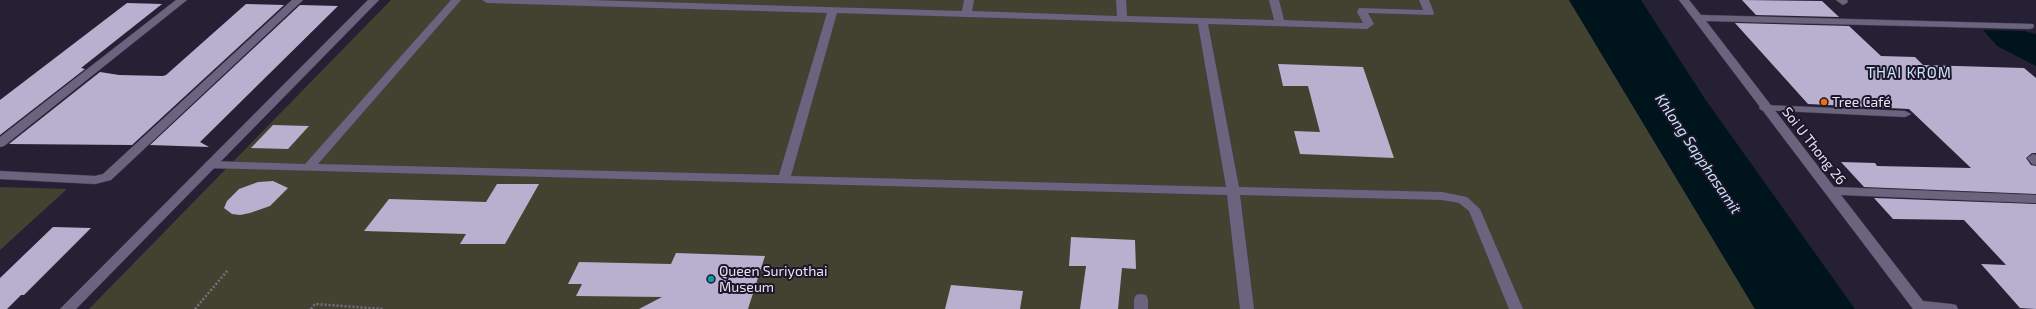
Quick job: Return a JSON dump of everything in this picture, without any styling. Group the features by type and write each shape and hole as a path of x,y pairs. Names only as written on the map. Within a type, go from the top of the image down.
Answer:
{"street":[{"path":"0,143 182,0"},
{"path":"0,176 95,180 106,177 298,0"},
{"path":"67,309 374,0"},
{"path":"309,167 456,0"},
{"path":"487,0 1279,22 1367,26 1369,24 1362,12 1363,10 1427,14 1430,11 1424,0"},
{"path":"967,13 969,0"},
{"path":"1121,0 1122,18"},
{"path":"1274,0 1279,22"},
{"name":"Soi U Thong 26","path":"1684,0 1765,108 1920,308"},
{"path":"784,179 833,10"},
{"path":"1698,18 2029,26"},
{"path":"1202,20 1233,189 1247,309"},
{"path":"1765,108 1905,114"},
{"path":"210,165 1233,189 1442,196 1463,200 1474,209 1516,309"},
{"path":"1829,190 2036,198"},
{"path":"1920,308 1951,309"}],"path":[{"path":"195,309 228,270"},
{"path":"311,309 315,304 384,309"}],"green space":[{"path":"391,0 1569,0 1755,309 89,309"},
{"path":"0,187 67,189 0,250"}],"water":[{"name":"Khlong Sapphasamit","path":"1569,0 1641,0 1705,99 1855,309 1755,309"},
{"path":"1983,30 2024,31 2036,34 2036,66 1997,46"}],"building":[{"path":"1742,0 1822,1 1839,17 1756,15"},
{"path":"127,3 162,4 81,68 85,69 0,135 0,100"},
{"path":"246,4 284,5 132,145 9,144 100,72 119,75 166,75"},
{"path":"300,5 338,6 200,142 209,147 150,145"},
{"path":"1735,23 1849,26 1881,56 1915,57 1923,65 2024,68 2036,78 2036,153 2032,153 2026,158 2031,165 2036,166 2036,194 1864,187 1841,162 1875,163 1877,166 1971,168 1909,109 1808,104"},
{"path":"1278,64 1363,67 1394,158 1300,154 1294,131 1320,132 1308,86 1283,86"},
{"path":"273,125 309,126 288,149 251,148"},
{"path":"273,181 288,188 270,206 240,215 232,214 224,208 227,201 239,189 258,182"},
{"path":"497,184 539,184 505,244 460,244 466,234 364,231 389,199 486,202"},
{"path":"1874,198 2036,204 2036,309 2020,308 1981,264 2006,265 1964,220 1893,219"},
{"path":"53,227 91,228 24,295 21,295 7,309 0,309 0,278"},
{"path":"1071,237 1135,240 1136,269 1122,268 1118,309 1080,309 1086,266 1069,266"},
{"name":"Queen Suriyothai Museum","path":"676,253 765,256 748,309 639,309 662,297 576,296 582,284 568,284 579,262 671,264"},
{"path":"951,285 1023,291 1020,309 945,309"}],"place":[{"name":"Tree Café","path":"1824,102"},
{"name":"Queen Suriyothai Museum","path":"711,279"}],"district":[{"name":"THAI KROM","path":"1909,73"}]}
